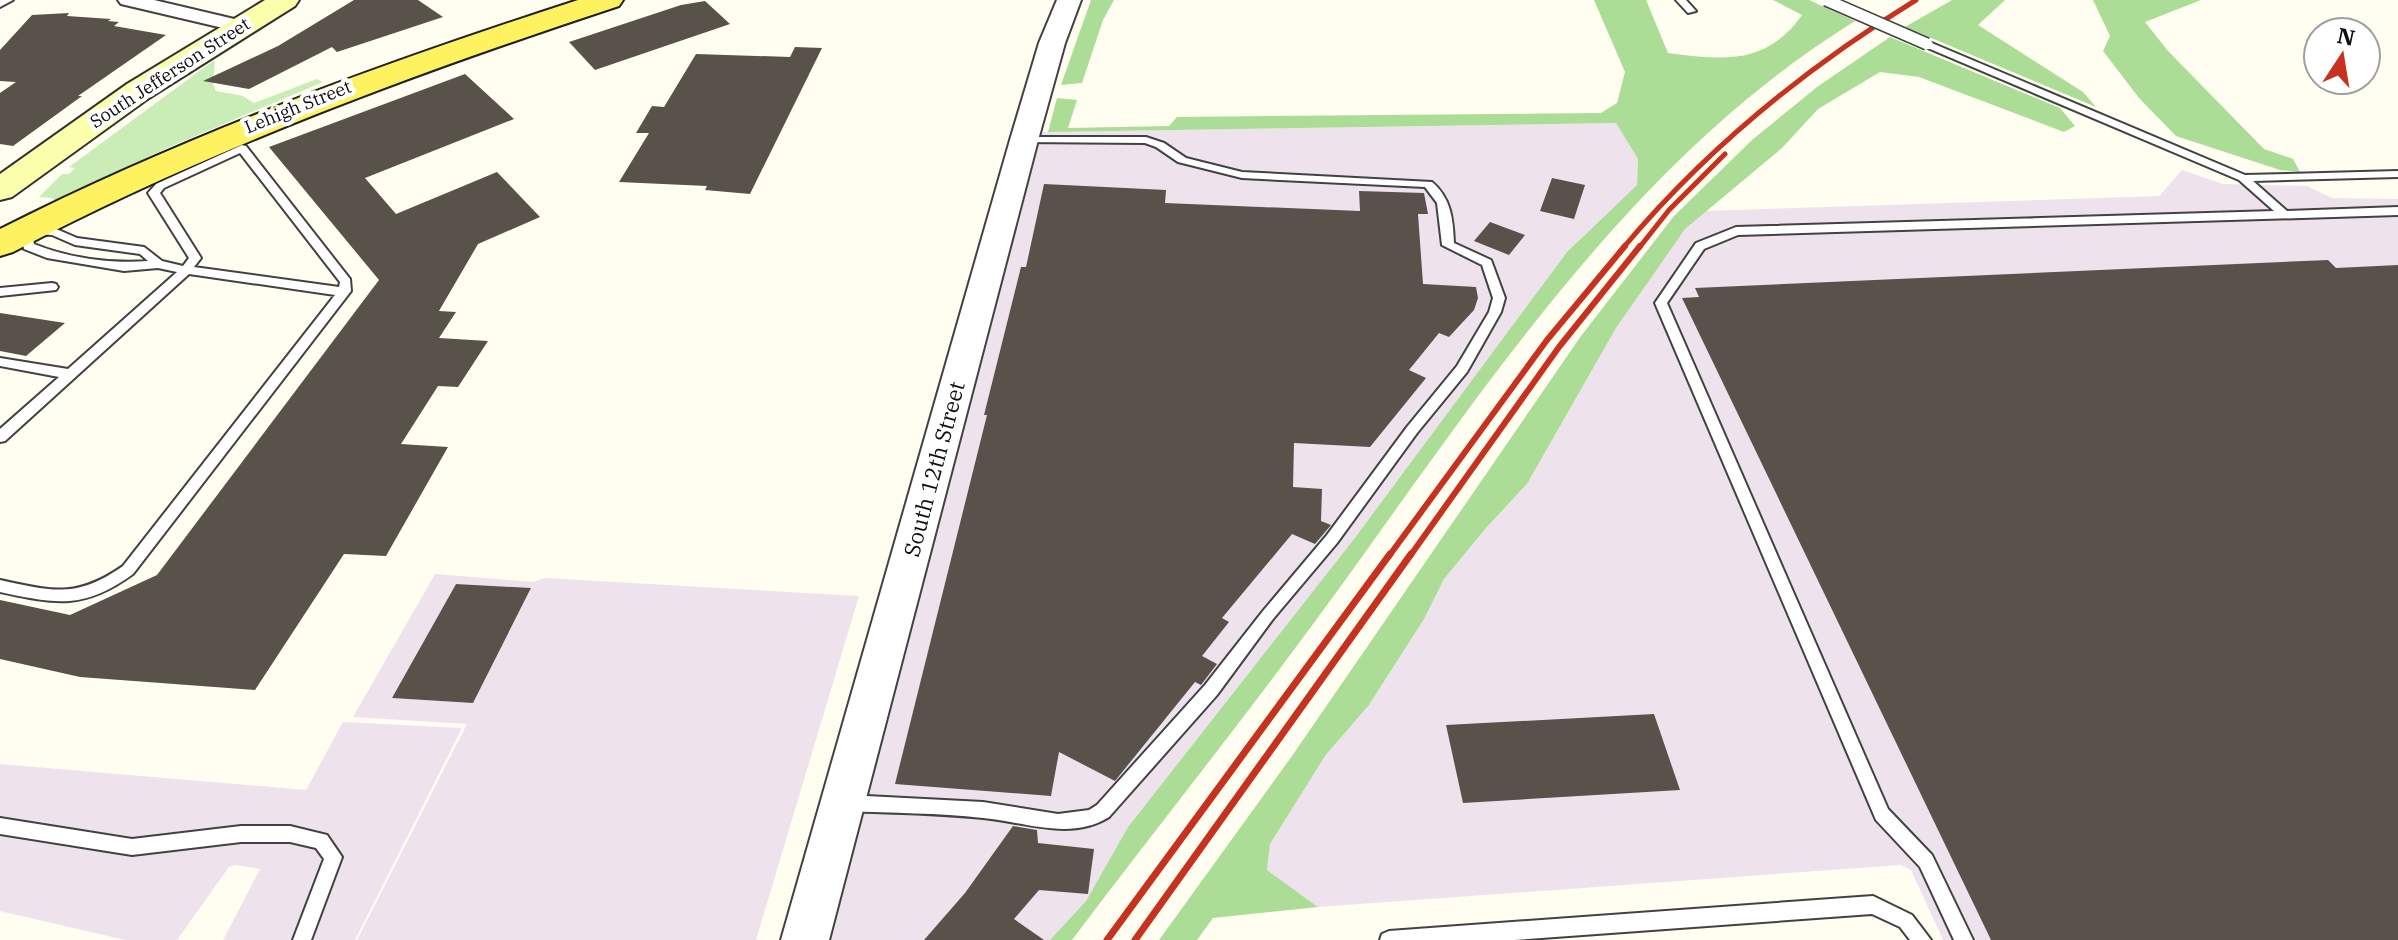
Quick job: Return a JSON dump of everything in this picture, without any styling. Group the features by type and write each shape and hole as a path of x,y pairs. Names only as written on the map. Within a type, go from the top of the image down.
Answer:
{"main road":[{"name":"South Jefferson Street","path":"0,190 138,91 285,0"},
{"name":"Lehigh Street","path":"7,222 305,103 444,52 608,0"},
{"name":"South Jefferson Street","path":"7,222 11,189 58,149"}],"street":[{"path":"128,0 240,26"},
{"name":"South 12th Street","path":"805,940 1024,140 1052,43 1069,0"}],"lane":[{"path":"1681,0 1691,11"},
{"path":"1826,0 2243,178 2285,215"},
{"path":"842,803 983,810 1058,822 1092,818 1103,811 1211,690 1268,615 1332,539 1412,430 1462,369 1495,312 1499,298 1487,263 1448,245 1444,205 1436,190 1428,184 1242,175 1182,160 1160,145 1146,140 1024,140"},
{"path":"0,437 186,270 195,258 154,193 166,183 242,148 345,287"},
{"path":"2243,178 2398,174"},
{"path":"1964,940 1926,861 1882,814 1661,303 1700,246 1736,231 2398,211"},
{"path":"7,222 28,246 47,254 124,267 158,264 186,270 345,287"},
{"path":"7,222 54,232 75,241 144,251 158,264"},
{"path":"0,292 14,289 31,292 52,287"},
{"path":"0,586 48,596 83,596 114,581 128,570 345,287"},
{"path":"0,362 70,374"},
{"path":"0,826 132,847 241,834 290,834 321,841 333,857 302,940"},
{"path":"1389,940 1873,905 1906,921 1922,940"}],"shaded area":[{"path":"1616,123 1638,159 1637,185 1567,252 1354,539 1128,827 1086,901 1050,940 828,940 1041,132"},
{"path":"2182,170 2223,184 2307,186 2332,198 2398,199 2398,940 1943,940 1911,870 1901,865 1318,907 1267,870 1270,844 1325,756 1369,705 1424,619 1444,579 1527,484 1616,328 1685,229 1706,211 2159,196"},
{"path":"435,574 533,582 545,578 859,596 756,940 357,940 467,724 353,717","holes":["456,584 531,589 473,703 393,698"]},
{"path":"343,722 462,728 355,940 223,940 260,869 235,865 229,867 177,940 125,940 0,911 0,764 306,790"}],"green space":[{"path":"1091,0 1114,0 1103,20 1082,83 1061,85"},
{"path":"1594,0 1646,0 1668,53 1707,57 1742,56 1774,43 1788,32 1802,15 1773,0 1809,0 1855,21 1775,76 1702,139 1634,207 1570,280 1509,356 1305,634 1072,940 1050,940 1086,901 1128,827 1354,539 1567,252 1637,185 1638,159 1616,123 1048,132 1057,98 1077,100 1068,128 1169,126 1177,117 1601,113 1617,103 1625,72"},
{"path":"1952,0 2005,0 1978,25 2083,92 2096,107 1905,27"},
{"path":"2093,0 2201,0 2145,22 2168,51 2264,149 2293,159 2300,172 2280,170 2176,136 2139,98 2103,51 2110,36"},
{"path":"1890,37 2060,108 2075,126 2064,132 1919,77 1880,72 1818,109 1782,148 1685,229 1616,328 1527,484 1444,579 1424,619 1369,705 1325,756 1270,844 1267,870 1318,907 1213,918 1197,940 1159,940 1292,756 1581,336 1674,216 1752,140 1817,87"},
{"path":"213,61 216,91 243,96 254,103 317,79 323,82 167,148 55,201 39,197 62,174 69,174 75,168 69,167"}],"building":[{"path":"354,0 418,0 443,17 337,52 332,47 249,89 203,81 278,46"},
{"path":"705,1 730,24 595,70 569,42 681,5"},
{"path":"69,13 67,16 111,19 108,21 119,22 114,26 166,35 13,146 0,144 0,93 16,82 0,81 0,50 32,15"},
{"path":"795,47 822,48 750,194 705,190 707,186 619,182 649,133 636,133 652,106 664,107 696,54 790,57"},
{"path":"465,74 514,119 365,178 396,214 497,172 540,217 478,244 439,311 456,312 439,338 488,341 458,387 438,386 401,444 448,447 386,556 344,554 255,690 80,677 0,659 0,600 70,615 157,575 379,280 269,147"},
{"path":"1552,178 1585,185 1574,219 1540,211"},
{"path":"1044,184 1166,190 1165,203 1360,211 1359,191 1424,193 1428,214 1418,214 1423,284 1476,287 1478,298 1474,310 1449,337 1439,333 1409,370 1426,378 1370,447 1294,443 1293,487 1322,489 1321,521 1331,525 1315,544 1292,534 1222,618 1229,622 1202,656 1217,664 1201,685 1195,682 1115,781 1059,752 1051,796 895,784 987,415 984,415 1021,267 1026,267"},
{"path":"1490,222 1525,235 1509,255 1474,241"},
{"path":"2328,260 2336,268 2398,265 2398,940 1991,940 1682,298 1699,297 1695,288"},
{"path":"0,313 65,323 26,356 0,351"},
{"path":"456,584 531,588 473,703 392,698"},
{"path":"1654,714 1680,790 1463,803 1446,725"},
{"path":"1013,826 1037,830 1038,843 1094,849 1088,894 1039,890 1014,919 1044,940 924,940 965,893"}],"railway":[{"path":"1623,248 1655,211 1759,112 1835,53 1916,0"},
{"path":"1639,248 1669,210 1725,154"},
{"path":"1389,556 1547,340 1625,246"},
{"path":"1410,556 1559,347 1640,246"},
{"path":"1107,940 1390,554"},
{"path":"1135,940 1411,554"}]}
